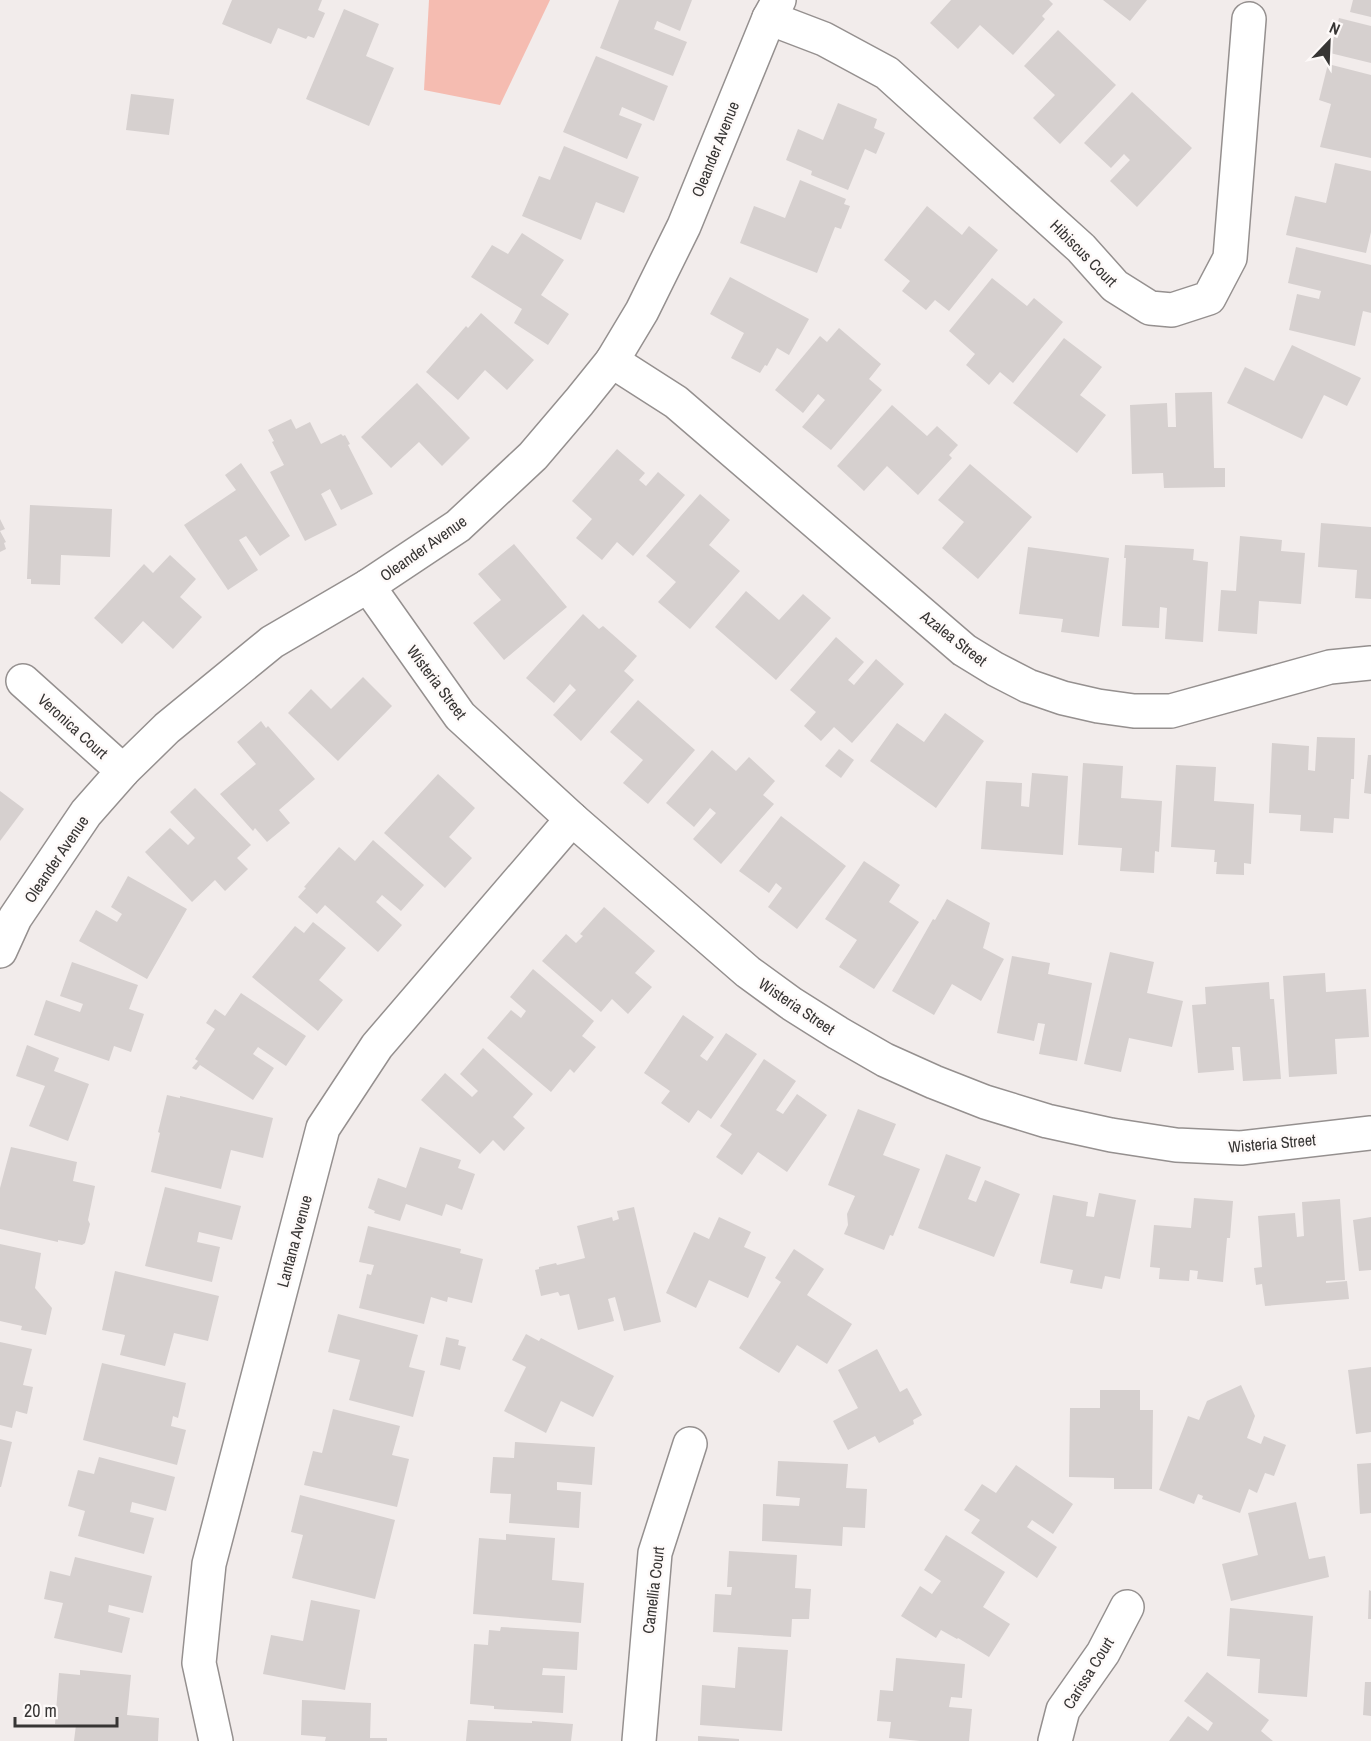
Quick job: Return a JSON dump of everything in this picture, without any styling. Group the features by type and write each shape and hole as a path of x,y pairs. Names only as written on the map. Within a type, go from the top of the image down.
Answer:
{"street":[{"name":"Hibiscus Court","path":"774,9 887,73 1081,248 1116,286 1150,308 1172,310 1209,298 1230,258 1249,19"},
{"name":"Oleander Avenue","path":"0,951 15,918 86,813 123,771 167,728 272,642 369,586 458,526 533,456 612,361 642,310 684,226 774,9"},
{"name":"Azalea Street","path":"612,361 676,402 964,650 1028,686 1063,698 1098,706 1134,711 1171,711 1330,666 1371,663"},
{"name":"Wisteria Street","path":"369,586 460,716 572,819 748,972 792,1004 875,1054 934,1082 985,1102 1047,1121 1111,1135 1176,1144 1241,1148 1371,1133"},
{"name":"Veronica Court","path":"22,681 123,771"},
{"name":"Lantana Avenue","path":"216,1741 199,1663 209,1564 323,1128 377,1046 572,819"},
{"name":"Camellia Court","path":"639,1741 655,1553 690,1444"},
{"name":"Carissa Court","path":"1055,1741 1063,1710 1103,1653 1127,1607"}],"shaded area":[{"path":"429,0 550,0 500,105 424,90"}],"building":[{"path":"232,0 322,0 318,10 325,13 314,38 308,36 306,39 278,28 271,44 222,24"},
{"path":"619,0 692,0 680,31 657,21 654,29 687,42 673,76 600,48"},
{"path":"951,0 1049,0 1053,4 1042,16 1045,19 1013,55 980,25 958,49 930,23"},
{"path":"1103,0 1147,0 1130,21"},
{"path":"1353,0 1371,0 1371,17 1350,12"},
{"path":"344,9 379,24 366,56 394,68 369,126 306,99"},
{"path":"1339,18 1371,26 1371,63 1330,53"},
{"path":"1058,30 1116,85 1060,144 1033,118 1055,95 1024,66"},
{"path":"596,56 668,86 654,121 622,107 619,115 642,124 627,159 563,132"},
{"path":"1328,64 1371,75 1371,158 1320,147 1331,104 1319,100"},
{"path":"1132,92 1192,148 1137,207 1110,181 1130,160 1124,154 1111,168 1084,143"},
{"path":"131,94 174,99 169,135 126,130"},
{"path":"838,103 877,119 874,128 885,133 876,154 865,149 848,190 811,175 812,171 786,160 798,129 823,140"},
{"path":"564,146 639,177 624,213 596,202 581,240 522,216 539,176 550,180"},
{"path":"1335,163 1371,171 1371,232 1366,253 1286,235 1295,196 1326,203"},
{"path":"800,180 846,199 844,204 850,206 841,229 835,227 817,273 740,243 754,206 785,218"},
{"path":"927,206 962,235 969,226 998,250 949,311 935,300 926,310 902,291 910,281 884,260"},
{"path":"522,233 564,260 541,295 569,314 548,345 514,323 522,309 471,277 492,245 508,254"},
{"path":"1296,247 1371,265 1371,313 1363,311 1355,346 1289,330 1297,294 1319,299 1321,291 1288,283"},
{"path":"730,277 809,319 789,355 777,348 767,366 765,365 760,373 731,358 744,333 710,314"},
{"path":"992,278 1027,306 1034,298 1063,322 1013,383 1000,372 989,385 966,365 975,354 949,331"},
{"path":"481,313 534,360 507,390 485,370 458,400 426,372 466,326 468,328"},
{"path":"839,328 881,364 869,379 882,390 831,450 802,427 825,400 818,394 803,413 775,390 820,336 827,342"},
{"path":"1064,338 1102,367 1080,395 1106,415 1077,453 1013,403"},
{"path":"1292,345 1361,378 1347,406 1324,395 1302,439 1227,403 1245,367 1274,381"},
{"path":"417,383 470,438 442,466 419,442 391,468 361,437"},
{"path":"1212,392 1214,468 1225,468 1225,487 1164,488 1163,473 1132,474 1130,405 1167,403 1168,427 1176,427 1175,393"},
{"path":"892,405 927,436 937,426 958,445 949,455 952,458 918,495 887,466 864,491 837,466"},
{"path":"291,419 296,429 310,422 321,444 341,434 345,435 373,494 341,510 330,489 321,494 337,525 305,541 270,472 284,465 268,430"},
{"path":"617,449 645,473 639,480 646,486 658,472 685,495 633,556 617,542 602,560 576,538 592,519 572,501"},
{"path":"241,463 290,536 260,556 246,536 239,540 258,570 228,590 184,525 236,490 225,475"},
{"path":"970,464 1032,517 978,579 942,548 964,522 938,500"},
{"path":"700,494 730,520 709,545 740,571 690,629 658,602 676,582 646,556"},
{"path":"30,505 112,509 110,557 61,555 60,585 31,584 31,579 27,579"},
{"path":"0,519 5,529 0,531"},
{"path":"1321,523 1371,527 1371,599 1355,598 1357,570 1318,567"},
{"path":"0,531 6,542 4,543 6,549 0,552"},
{"path":"1240,536 1282,540 1281,551 1305,553 1301,604 1259,601 1257,634 1218,631 1221,590 1236,591"},
{"path":"514,544 567,607 504,660 473,623 501,600 478,574"},
{"path":"1125,545 1194,549 1193,560 1208,562 1203,642 1165,639 1167,608 1160,607 1159,628 1122,626"},
{"path":"1028,547 1109,558 1099,637 1061,632 1063,619 1019,614"},
{"path":"170,555 196,579 180,597 202,617 173,649 143,621 122,644 94,618 144,564 153,573"},
{"path":"746,591 779,620 803,594 831,618 776,680 715,627"},
{"path":"583,614 599,629 603,626 637,656 624,671 634,680 581,741 553,715 576,690 570,684 554,703 526,678"},
{"path":"836,637 864,662 848,680 854,685 876,659 904,684 852,743 834,727 821,741 804,726 816,712 790,690"},
{"path":"363,677 392,706 338,761 288,713 311,689 331,709"},
{"path":"638,700 695,750 648,804 623,783 643,760 610,732"},
{"path":"945,713 984,741 936,808 870,761 897,723 924,742"},
{"path":"261,721 315,779 279,810 290,823 267,842 255,828 253,831 220,794 256,764 237,742"},
{"path":"1317,737 1355,738 1354,779 1351,779 1349,819 1334,818 1333,833 1300,831 1301,815 1269,813 1272,743 1309,746 1308,770 1315,771"},
{"path":"839,749 854,760 841,778 825,766"},
{"path":"712,750 736,771 749,757 775,781 763,795 774,804 721,864 693,839 716,813 710,808 694,827 666,803"},
{"path":"1368,755 1371,755 1371,794 1364,793"},
{"path":"1083,763 1123,766 1121,798 1162,801 1159,852 1155,851 1154,873 1120,871 1122,848 1078,845"},
{"path":"1176,765 1216,767 1214,801 1254,804 1251,864 1244,863 1244,875 1216,874 1215,850 1171,847"},
{"path":"1032,773 1068,776 1063,855 981,849 986,781 1022,783 1021,806 1029,807"},
{"path":"438,774 475,808 449,837 472,858 445,888 384,833"},
{"path":"195,788 251,845 237,858 248,869 225,891 215,880 192,902 145,852 170,828 188,845 195,838 170,812"},
{"path":"0,791 24,809 0,841"},
{"path":"781,816 846,866 797,929 768,907 782,888 776,883 769,893 739,871"},
{"path":"373,840 424,885 401,911 382,895 376,902 402,925 378,952 325,905 317,914 298,897 339,847 355,861"},
{"path":"864,861 900,885 889,902 919,922 874,989 839,967 857,940 825,919"},
{"path":"128,876 187,909 147,979 79,941 96,910 117,922 122,914 111,907"},
{"path":"947,899 990,923 983,948 1004,959 981,1001 952,984 934,1015 892,991"},
{"path":"604,907 655,951 635,973 652,987 628,1014 612,999 601,1012 542,961 566,934 576,943 583,936 580,934"},
{"path":"313,922 346,948 319,980 343,1000 318,1031 252,977 295,926 304,933"},
{"path":"1110,952 1154,962 1147,993 1183,1001 1172,1047 1129,1038 1121,1072 1084,1064"},
{"path":"1012,956 1050,963 1048,974 1092,983 1077,1061 1039,1054 1045,1024 1038,1023 1034,1041 997,1033"},
{"path":"72,962 138,985 129,1009 144,1014 131,1052 114,1046 109,1061 34,1035 46,1000 80,1012 83,1004 60,996"},
{"path":"533,969 594,1021 582,1036 596,1047 574,1073 570,1069 551,1092 487,1038 511,1010 521,1018 526,1011 510,997"},
{"path":"1325,973 1326,992 1366,989 1369,1037 1335,1039 1337,1074 1289,1077 1283,976"},
{"path":"1269,982 1270,999 1274,999 1281,1079 1243,1081 1240,1047 1232,1047 1234,1070 1198,1073 1192,1005 1206,1004 1205,987"},
{"path":"241,993 306,1036 286,1066 258,1047 253,1054 274,1068 253,1100 200,1065 196,1070 192,1068 198,1061 195,1059 215,1029 206,1023 215,1009 225,1016"},
{"path":"683,1015 714,1037 700,1056 707,1061 726,1033 757,1054 711,1119 698,1110 689,1123 661,1103 670,1091 644,1073"},
{"path":"27,1045 59,1058 54,1071 89,1084 68,1141 29,1126 45,1086 16,1076"},
{"path":"483,1048 533,1094 513,1117 525,1128 504,1151 493,1140 480,1154 421,1100 445,1073 472,1097 478,1091 460,1074"},
{"path":"764,1059 796,1081 776,1110 783,1114 797,1094 827,1115 787,1172 758,1152 742,1175 716,1157 732,1134 720,1126"},
{"path":"167,1095 273,1118 263,1158 231,1150 221,1189 151,1172"},
{"path":"858,1109 896,1124 883,1155 920,1169 893,1236 890,1235 884,1250 844,1234 848,1225 847,1214 855,1196 828,1185"},
{"path":"11,1147 77,1162 73,1181 95,1186 85,1243 82,1245 58,1240 58,1242 0,1229 0,1188"},
{"path":"420,1147 461,1160 458,1168 475,1174 462,1210 446,1204 442,1216 406,1204 400,1221 374,1213 375,1211 368,1208 378,1178 406,1188"},
{"path":"946,1154 981,1167 968,1199 976,1202 985,1180 1020,1194 994,1257 918,1228"},
{"path":"165,1187 241,1206 232,1240 199,1232 197,1242 220,1247 212,1282 145,1266"},
{"path":"1099,1193 1136,1200 1120,1279 1105,1276 1102,1289 1070,1283 1073,1270 1040,1263 1053,1195 1088,1202 1086,1216 1094,1217"},
{"path":"1194,1198 1233,1201 1223,1282 1197,1279 1198,1271 1190,1270 1189,1281 1159,1279 1160,1268 1150,1267 1154,1225 1191,1228"},
{"path":"1340,1199 1345,1280 1326,1281 1326,1283 1347,1281 1349,1299 1265,1306 1262,1284 1256,1285 1254,1268 1262,1267 1258,1216 1295,1213 1297,1237 1304,1236 1302,1202"},
{"path":"634,1207 661,1322 624,1331 615,1297 608,1299 614,1321 578,1330 569,1294 560,1296 558,1292 541,1296 535,1270 539,1267 585,1258 577,1226 612,1217 613,1221 619,1219 617,1211"},
{"path":"719,1217 751,1232 744,1247 766,1257 748,1298 709,1280 696,1308 666,1293 694,1232 709,1239"},
{"path":"1371,1217 1371,1270 1359,1271 1353,1220"},
{"path":"368,1226 461,1249 460,1253 483,1259 472,1303 448,1297 447,1302 431,1297 424,1324 359,1308 367,1274 371,1275 374,1265 359,1262"},
{"path":"0,1244 41,1253 35,1288 52,1308 46,1335 21,1330 22,1326 0,1321"},
{"path":"794,1249 824,1269 807,1295 852,1324 827,1364 797,1345 779,1373 739,1348 781,1282 775,1278"},
{"path":"115,1271 219,1296 208,1341 174,1333 165,1366 120,1355 125,1335 102,1330"},
{"path":"338,1314 418,1335 409,1367 425,1371 413,1417 349,1400 360,1360 328,1352"},
{"path":"526,1334 539,1341 541,1338 614,1376 593,1417 561,1401 546,1433 504,1411 526,1367 512,1360"},
{"path":"446,1337 459,1340 458,1345 466,1347 460,1370 440,1365"},
{"path":"0,1342 32,1349 23,1385 33,1387 27,1414 16,1411 12,1428 0,1425"},
{"path":"877,1349 900,1392 907,1388 922,1415 913,1420 914,1424 879,1443 875,1436 848,1450 833,1421 858,1408 838,1370"},
{"path":"102,1363 186,1383 178,1418 173,1416 171,1426 186,1430 177,1465 83,1440"},
{"path":"1371,1367 1371,1432 1356,1434 1348,1370"},
{"path":"1241,1385 1255,1416 1247,1438 1261,1444 1264,1436 1286,1445 1274,1476 1265,1473 1257,1493 1249,1489 1240,1513 1202,1499 1203,1496 1198,1494 1194,1504 1159,1490 1188,1416 1199,1420 1207,1401"},
{"path":"1100,1390 1140,1390 1140,1410 1153,1410 1152,1489 1114,1489 1114,1478 1069,1477 1070,1408 1100,1408"},
{"path":"333,1409 400,1426 392,1455 409,1459 397,1507 304,1485 313,1451 322,1453"},
{"path":"0,1439 12,1442 1,1487 0,1487"},
{"path":"515,1442 595,1447 592,1485 557,1482 557,1490 581,1492 579,1528 509,1523 511,1494 490,1493 493,1457 514,1458"},
{"path":"99,1457 175,1477 166,1511 132,1502 130,1512 154,1518 144,1554 78,1536 85,1511 68,1506 78,1470 94,1474"},
{"path":"778,1461 848,1464 846,1488 867,1489 865,1528 843,1527 842,1546 762,1541 763,1504 799,1506 800,1498 776,1496"},
{"path":"1371,1463 1371,1513 1360,1514 1357,1464"},
{"path":"1016,1465 1073,1504 1053,1534 1032,1520 1027,1527 1057,1547 1037,1578 971,1533 980,1520 964,1510 982,1484 996,1493"},
{"path":"300,1495 395,1520 375,1599 292,1578 303,1535 291,1532"},
{"path":"1296,1502 1309,1559 1325,1556 1329,1577 1231,1601 1222,1564 1258,1555 1248,1513"},
{"path":"506,1534 555,1538 552,1580 584,1583 581,1623 473,1614 479,1538 506,1540"},
{"path":"946,1535 1005,1572 983,1607 1010,1624 989,1657 941,1630 936,1638 901,1616 920,1586 932,1594 941,1581 924,1570"},
{"path":"729,1551 797,1555 795,1588 811,1589 809,1619 792,1619 791,1637 713,1632 715,1594 731,1595 732,1587 727,1587"},
{"path":"75,1557 152,1576 143,1613 109,1605 108,1612 130,1618 122,1653 54,1638 63,1603 44,1599 50,1571 70,1576"},
{"path":"1369,1590 1371,1591 1371,1619 1368,1619"},
{"path":"311,1600 360,1610 345,1690 263,1674 271,1635 303,1641"},
{"path":"1230,1608 1313,1616 1307,1697 1258,1693 1260,1659 1227,1656"},
{"path":"501,1627 579,1632 577,1670 543,1668 542,1675 565,1676 563,1713 494,1709 494,1706 470,1704 474,1644 488,1645 489,1630 500,1631"},
{"path":"738,1647 788,1650 782,1731 700,1725 702,1685 735,1688"},
{"path":"896,1658 965,1664 962,1698 951,1697 949,1707 972,1709 969,1741 920,1741 889,1738 891,1722 877,1721 880,1690 893,1691"},
{"path":"80,1670 131,1675 127,1715 159,1718 158,1741 74,1741 76,1725 55,1724 59,1673 80,1675"},
{"path":"1207,1672 1269,1720 1261,1731 1273,1741 1169,1741 1188,1716 1208,1731 1213,1723 1184,1701"},
{"path":"1365,1682 1371,1682 1371,1716 1363,1715"},
{"path":"302,1700 371,1703 370,1738 387,1738 387,1741 325,1741 326,1737 301,1735"},
{"path":"468,1720 573,1724 571,1741 466,1741"},
{"path":"698,1736 739,1739 739,1741 698,1741"}]}
